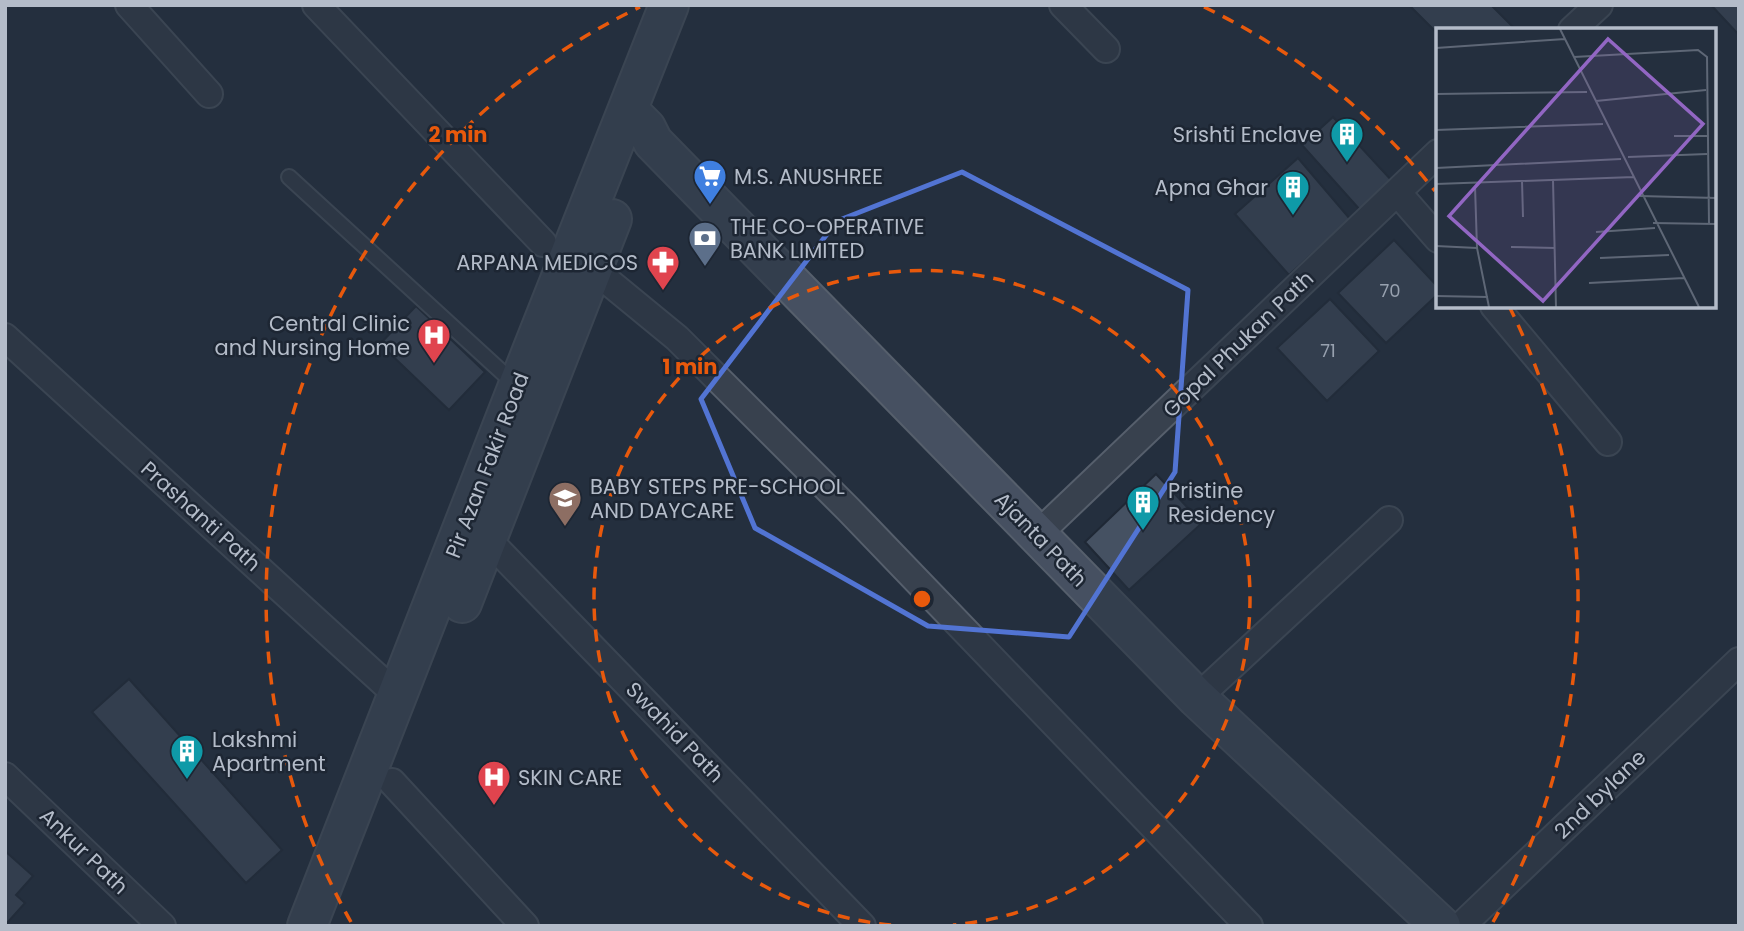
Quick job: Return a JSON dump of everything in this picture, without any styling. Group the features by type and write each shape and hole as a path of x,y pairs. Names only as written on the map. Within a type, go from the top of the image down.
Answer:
{"main road":[{"name":"Pir Azan Fakir Road","path":"335,926 593,269 642,126 669,5"},
{"name":"Pir Azan Fakir Road","path":"307,926 518,386 642,126 695,5"},
{"name":"Ajanta Path","path":"642,126 1197,698 1441,926"}],"street":[{"path":"129,5 209,94"},
{"path":"316,5 543,243"},
{"path":"1063,5 1107,49"},
{"path":"1574,28 1599,5"},
{"name":"Gopal Phukan Path","path":"1037,535 1436,155"},
{"path":"1397,192 1436,237"},
{"path":"593,269 687,348 848,509 1250,926"},
{"path":"1496,308 1608,442"},
{"name":"Prashanti Path","path":"5,337 397,695"},
{"path":"1197,698 1389,520"},
{"name":"Swahid Path","path":"487,539 862,926"},
{"name":"2nd bylane","path":"1461,926 1739,661"},
{"name":"Ankur Path","path":"5,776 162,926"},
{"path":"392,782 525,926"}],"lane":[{"path":"289,177 518,386"}],"highlighted area":[{"path":"962,172 1188,290 1175,472 1069,637 928,626 755,528 701,399 837,221"}],"building":[{"path":"1409,5 1491,5 1514,28 1436,28 1436,32"},
{"path":"1711,5 1739,5 1739,35"},
{"name":"Srishti Enclave","path":"1333,117 1393,182 1361,211 1302,145"},
{"name":"Apna Ghar","path":"1298,158 1350,219 1289,275 1235,214"},
{"path":"1394,240 1436,285 1436,296 1386,343 1338,293"},
{"path":"1330,299 1379,351 1327,401 1277,348"},
{"path":"416,306 485,372 449,410 380,344"},
{"name":"Pristine Residency","path":"1156,474 1202,523 1129,590 1085,542"},
{"name":"Lakshmi Apartment","path":"129,679 282,850 246,883 92,712"},
{"path":"5,851 33,876 16,895 25,903 7,923 5,922"}],"place":[{"name":"Srishti Enclave","path":"1347,164"},
{"name":"M.S. ANUSHREE","path":"710,206"},
{"name":"Apna Ghar","path":"1293,217"},
{"name":"THE CO-OPERATIVE BANK LIMITED","path":"705,268"},
{"name":"ARPANA MEDICOS","path":"663,292"},
{"name":"Central Clinic and Nursing Home","path":"434,365"},
{"name":"BABY STEPS PRE-SCHOOL AND DAYCARE","path":"565,528"},
{"name":"Pristine Residency","path":"1143,532"},
{"name":"Lakshmi Apartment","path":"187,781"},
{"name":"SKIN CARE","path":"494,807"}]}
